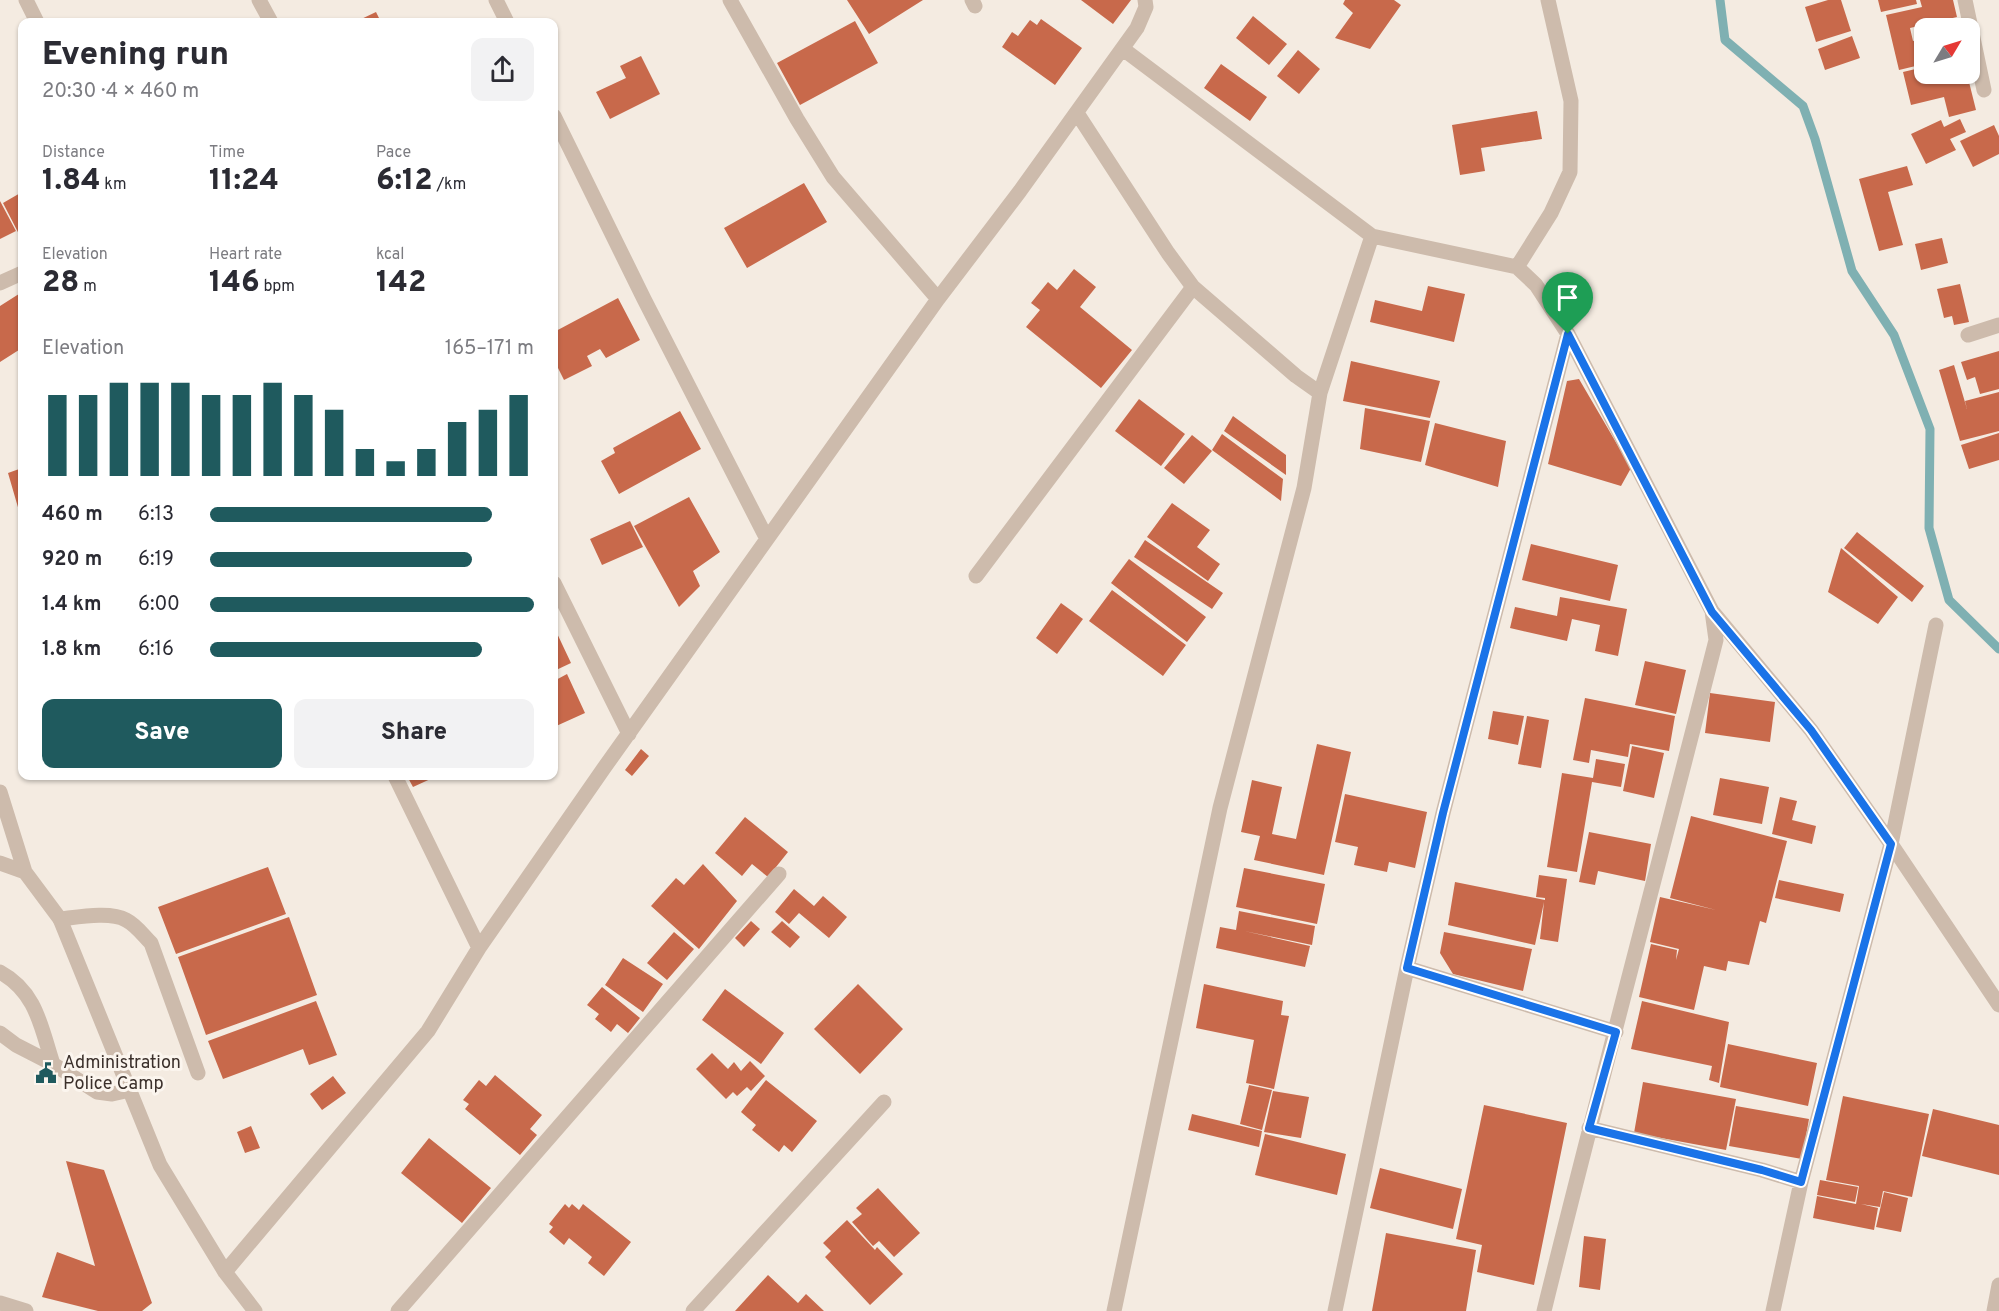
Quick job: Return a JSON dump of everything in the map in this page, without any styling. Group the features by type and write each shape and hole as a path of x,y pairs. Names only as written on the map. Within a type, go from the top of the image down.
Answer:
{"street":[{"path":"26,0 35,18"},
{"path":"259,0 269,18"},
{"path":"496,0 505,18"},
{"path":"730,0 797,119 833,177 938,299"},
{"path":"1517,267 1551,213 1570,172 1571,101 1548,0"},
{"path":"1965,0 1984,90"},
{"path":"225,1272 428,1031 478,948 938,299 1123,49 1137,28 1148,2"},
{"path":"1123,49 1372,236 1517,267 1536,285 1568,334 1712,612 1811,730 1999,1005"},
{"path":"1077,113 1168,253 1193,287 1296,376 1320,393"},
{"path":"558,124 639,289 767,539"},
{"path":"1114,1311 1220,808 1304,488 1320,393 1372,236"},
{"path":"0,283 18,275"},
{"path":"976,576 1193,287"},
{"path":"1968,335 1999,325"},
{"path":"1335,1311 1407,968 1446,802 1568,334"},
{"path":"558,591 629,734"},
{"path":"1544,1311 1589,1128 1616,1032 1716,640 1712,612"},
{"path":"1773,1311 1801,1182 1891,844 1936,626"},
{"path":"397,780 478,948"},
{"path":"0,792 25,872 60,919 160,1165 225,1272 255,1311"},
{"path":"0,863 25,872"},
{"path":"398,1311 779,874"},
{"path":"60,919 113,915 136,926 151,943 198,1072"},
{"path":"1407,968 1616,1032"},
{"path":"0,972 26,992 33,1003 53,1064"},
{"path":"0,1033 15,1045 53,1064 97,1092 112,1094 130,1090"},
{"path":"693,1311 884,1102"},
{"path":"1589,1128 1762,1170 1801,1182"},
{"path":"1994,1311 1999,1285"},
{"path":"0,1303 26,1311"}],"building":[{"path":"847,0 923,0 869,34"},
{"path":"1081,0 1131,0 1113,24"},
{"path":"1345,0 1394,0 1401,5 1370,49 1335,38 1353,13 1343,4"},
{"path":"1828,0 1841,0 1851,31 1816,42 1805,7"},
{"path":"1878,0 1916,0 1917,4 1881,12"},
{"path":"1920,0 1953,0 1957,17 1914,18 1914,27 1910,28 1914,41 1914,66 1899,70 1886,15 1922,7"},
{"path":"376,12 379,18 363,18"},
{"path":"1253,16 1287,44 1269,65 1236,38"},
{"path":"1041,19 1082,48 1055,85 1002,47 1012,32 1018,36 1030,20 1037,25"},
{"path":"855,21 878,63 800,105 777,63"},
{"path":"1852,36 1860,58 1825,70 1818,49"},
{"path":"1298,50 1320,69 1299,94 1277,76"},
{"path":"641,56 660,94 610,119 596,92 626,78 620,66"},
{"path":"1221,64 1267,97 1250,121 1204,88"},
{"path":"1914,69 1914,84 1970,84 1976,110 1949,117 1944,97 1911,105 1903,72"},
{"path":"1537,111 1542,139 1481,148 1485,171 1460,175 1452,125"},
{"path":"1960,119 1966,132 1950,139 1956,150 1926,164 1911,134 1941,120 1944,127"},
{"path":"1994,125 1999,136 1999,154 1973,167 1960,141"},
{"path":"1907,166 1913,185 1888,192 1903,245 1879,251 1859,179"},
{"path":"804,183 827,222 747,268 724,228"},
{"path":"18,194 18,232 3,203"},
{"path":"0,201 16,231 0,239"},
{"path":"1942,238 1948,263 1921,270 1915,244"},
{"path":"1074,269 1096,287 1080,307 1132,350 1101,388 1026,327 1040,310 1031,303 1048,282 1057,290"},
{"path":"1960,284 1969,322 1954,325 1952,316 1944,318 1937,289"},
{"path":"1428,286 1465,294 1454,342 1370,322 1375,300 1422,311"},
{"path":"18,295 18,351 0,362 0,306"},
{"path":"618,298 640,340 606,358 600,349 587,356 592,366 564,380 558,368 558,330"},
{"path":"1999,351 1999,389 1980,394 1975,377 1967,380 1961,362"},
{"path":"1351,361 1440,381 1430,418 1343,401"},
{"path":"1954,365 1967,409 1965,401 1999,392 1999,431 1960,441 1939,370"},
{"path":"1579,379 1631,468 1621,486 1548,464 1567,381"},
{"path":"1139,399 1185,434 1161,466 1115,431"},
{"path":"1365,408 1430,421 1421,462 1360,449"},
{"path":"680,411 701,449 619,494 601,461 615,453 613,448"},
{"path":"1233,416 1286,455 1286,475 1224,431"},
{"path":"1435,423 1506,441 1498,487 1425,465"},
{"path":"1999,433 1999,460 1969,469 1961,445"},
{"path":"1222,434 1283,479 1281,501 1212,450"},
{"path":"1192,435 1212,451 1184,484 1164,468"},
{"path":"18,469 18,507 8,473"},
{"path":"689,497 720,552 693,571 700,586 679,607 634,526"},
{"path":"1172,503 1210,530 1197,547 1220,564 1208,581 1147,537"},
{"path":"630,521 643,547 602,565 590,539"},
{"path":"1857,532 1924,586 1912,602 1844,548"},
{"path":"1145,540 1223,593 1212,609 1134,557"},
{"path":"1531,544 1618,565 1610,601 1522,580"},
{"path":"1841,548 1898,597 1878,624 1828,592"},
{"path":"1129,559 1206,617 1187,642 1111,583"},
{"path":"1112,590 1186,645 1163,676 1089,621"},
{"path":"1560,597 1627,609 1618,656 1595,651 1600,625 1572,619 1567,641 1510,628 1515,607 1557,616"},
{"path":"1061,603 1083,619 1057,654 1036,638"},
{"path":"558,635 571,663 558,669"},
{"path":"1645,661 1686,670 1676,714 1635,705"},
{"path":"567,674 585,713 558,725 558,679"},
{"path":"1710,693 1775,702 1770,742 1705,733"},
{"path":"1585,698 1675,716 1669,751 1630,744 1628,757 1591,750 1589,763 1573,760"},
{"path":"1493,711 1524,716 1518,745 1488,739"},
{"path":"1527,716 1549,720 1541,768 1518,764"},
{"path":"1317,744 1351,752 1324,875 1254,860 1260,836 1241,832 1252,780 1282,787 1272,834 1296,839"},
{"path":"1632,746 1664,753 1654,798 1623,791"},
{"path":"641,749 649,756 632,776 625,770"},
{"path":"1596,759 1625,764 1621,787 1592,782 1577,872 1547,867 1562,773 1593,778"},
{"path":"1720,778 1769,787 1762,824 1713,815"},
{"path":"409,780 428,780 413,787"},
{"path":"1345,794 1427,812 1415,868 1389,862 1387,872 1354,865 1358,847 1335,842"},
{"path":"1780,797 1797,801 1792,820 1816,826 1812,844 1772,834"},
{"path":"1691,816 1787,841 1766,923 1760,921 1749,965 1728,961 1726,971 1704,966 1694,1010 1639,997 1651,944 1677,950 1676,960 1679,949 1650,942 1660,897 1716,910 1670,898"},
{"path":"745,817 788,852 768,877 752,864 742,876 715,853"},
{"path":"1589,832 1651,844 1645,881 1598,871 1595,885 1579,882"},
{"path":"703,864 737,901 699,949 651,906 676,878 684,885"},
{"path":"268,867 286,914 176,954 158,907"},
{"path":"1244,868 1325,884 1317,924 1236,907"},
{"path":"1539,875 1567,879 1558,942 1540,939 1544,902 1535,945 1448,925 1455,882 1545,900 1545,898 1536,897"},
{"path":"1779,880 1844,894 1840,912 1775,898"},
{"path":"794,889 814,906 823,896 847,917 829,938 799,913 789,924 775,912"},
{"path":"1239,911 1315,926 1312,945 1244,931 1310,946 1305,967 1216,948 1220,927 1236,930"},
{"path":"289,917 317,995 206,1035 178,957"},
{"path":"751,921 760,929 744,947 735,938"},
{"path":"782,921 800,937 790,948 771,932"},
{"path":"674,932 694,949 667,980 647,963"},
{"path":"1444,932 1532,949 1523,991 1453,974 1440,953"},
{"path":"623,958 663,984 643,1012 605,985"},
{"path":"858,984 903,1029 860,1074 814,1029"},
{"path":"1204,984 1283,1001 1281,1015 1289,1016 1274,1089 1246,1083 1254,1040 1196,1028"},
{"path":"602,987 640,1018 628,1033 617,1024 611,1032 595,1019 599,1014 587,1005"},
{"path":"725,989 784,1033 761,1064 702,1020"},
{"path":"316,1001 337,1055 309,1065 303,1049 223,1079 208,1041"},
{"path":"1642,1001 1729,1022 1719,1083 1709,1080 1712,1066 1631,1049"},
{"path":"1728,1044 1817,1063 1808,1106 1720,1087"},
{"path":"712,1053 728,1069 734,1062 741,1071 750,1061 765,1076 751,1091 747,1087 737,1096 733,1092 726,1099 696,1069"},
{"path":"495,1075 542,1115 530,1129 537,1135 520,1155 465,1109 469,1104 463,1100 479,1080 486,1086"},
{"path":"333,1076 346,1093 322,1110 310,1094"},
{"path":"766,1080 817,1121 792,1152 784,1145 779,1152 752,1130 756,1125 741,1112"},
{"path":"1643,1082 1736,1099 1726,1150 1634,1133"},
{"path":"1249,1085 1272,1090 1262,1130 1240,1124"},
{"path":"1273,1091 1309,1097 1301,1138 1264,1132"},
{"path":"1843,1096 1929,1114 1912,1197 1883,1191 1880,1207 1861,1204 1878,1208 1874,1230 1813,1218 1817,1196 1856,1204 1859,1186 1826,1180"},
{"path":"1484,1105 1567,1123 1534,1285 1477,1272 1482,1245 1456,1239"},
{"path":"1736,1106 1809,1119 1802,1159 1729,1146"},
{"path":"1933,1109 1999,1125 1999,1175 1922,1156"},
{"path":"1192,1114 1262,1131 1259,1147 1188,1130"},
{"path":"251,1126 260,1148 245,1153 237,1132"},
{"path":"1265,1134 1346,1154 1337,1195 1255,1175"},
{"path":"429,1138 491,1188 462,1223 401,1173"},
{"path":"66,1161 104,1170 152,1303 142,1311 98,1311 42,1297 57,1252 95,1266"},
{"path":"1380,1168 1462,1189 1453,1229 1370,1208"},
{"path":"1820,1180 1858,1187 1855,1202 1817,1195"},
{"path":"878,1188 920,1233 894,1257 879,1241 873,1246 852,1222 862,1214 856,1208"},
{"path":"1884,1192 1908,1198 1901,1232 1876,1227"},
{"path":"565,1204 569,1208 572,1204 579,1210 583,1204 631,1242 604,1276 588,1263 592,1257 569,1238 564,1245 549,1232 553,1227 549,1224"},
{"path":"847,1220 875,1250 877,1247 903,1274 870,1305 825,1257 831,1251 823,1243"},
{"path":"1386,1233 1476,1250 1466,1311 1372,1311"},
{"path":"1584,1236 1606,1239 1600,1290 1579,1287"},
{"path":"768,1275 798,1303 806,1294 824,1311 735,1311"}],"waterway":[{"path":"1720,0 1725,40 1803,106 1815,139 1852,271 1894,335 1930,429 1929,528 1949,600 1999,649"}],"place":[{"name":"Administration Police Camp","path":"46,1073"}],"route":[{"path":"1568,334 1712,612 1811,730 1891,844 1801,1182 1762,1170 1589,1128 1616,1032 1407,968 1443,813 1568,334"}]}
